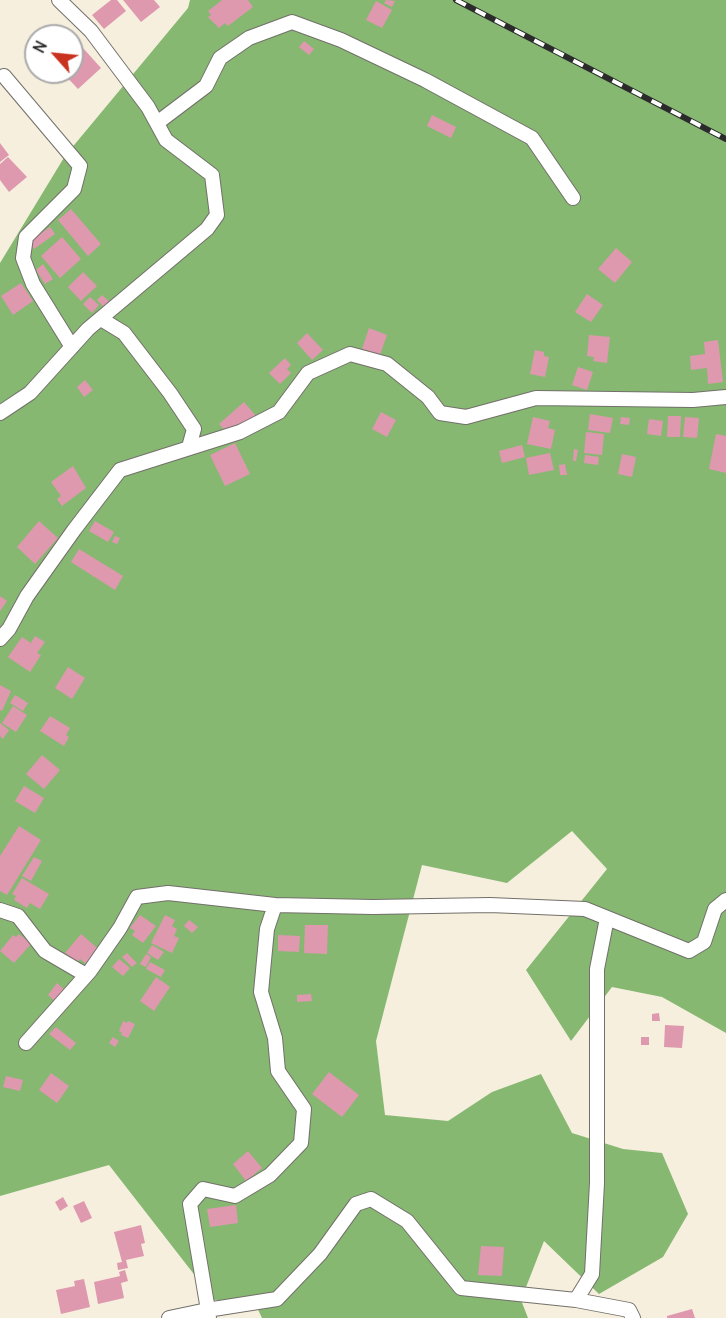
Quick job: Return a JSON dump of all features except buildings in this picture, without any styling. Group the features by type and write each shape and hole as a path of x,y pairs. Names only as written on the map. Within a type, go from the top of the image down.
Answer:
{"street":[{"path":"0,413 30,393 101,319 207,229 217,215 212,175 166,140 148,107 91,31 59,0"},
{"path":"157,123 206,86 220,58 249,39 292,22 341,40 415,75 532,138 573,198"},
{"path":"4,76 80,166 74,189 26,237 23,258 33,284 72,347"},
{"path":"101,319 124,333 170,393 194,429 189,447"},
{"path":"0,639 9,629 27,596 120,470 240,432 279,412 308,373 350,354 387,364 428,397 440,413 466,417 536,398 693,400 726,397"},
{"path":"26,1043 86,975 120,928 137,897 168,893 275,905 373,907 490,905 585,909 689,951 704,942 715,909 726,900"},
{"path":"208,1314 190,1204 203,1189 235,1196 270,1176 301,1143 304,1109 278,1071 275,1038 261,992 267,929 275,905"},
{"path":"0,910 18,916 45,951 86,975"},
{"path":"576,1300 592,1274 597,1183 597,969 608,918"},
{"path":"169,1318 208,1314 277,1299 320,1254 356,1204 370,1199 408,1221 461,1288 576,1300 629,1310 633,1318"}],"green space":[{"path":"190,0 726,0 726,1033 662,997 612,987 571,1041 526,970 607,869 572,831 507,883 422,865 376,1041 385,1115 448,1121 492,1092 541,1074 572,1133 623,1149 662,1153 688,1214 663,1257 599,1294 544,1241 521,1300 528,1318 262,1318 254,1301 214,1300 109,1165 0,1196 0,263 65,156 188,8"}],"railway":[{"path":"456,0 726,139"}]}
